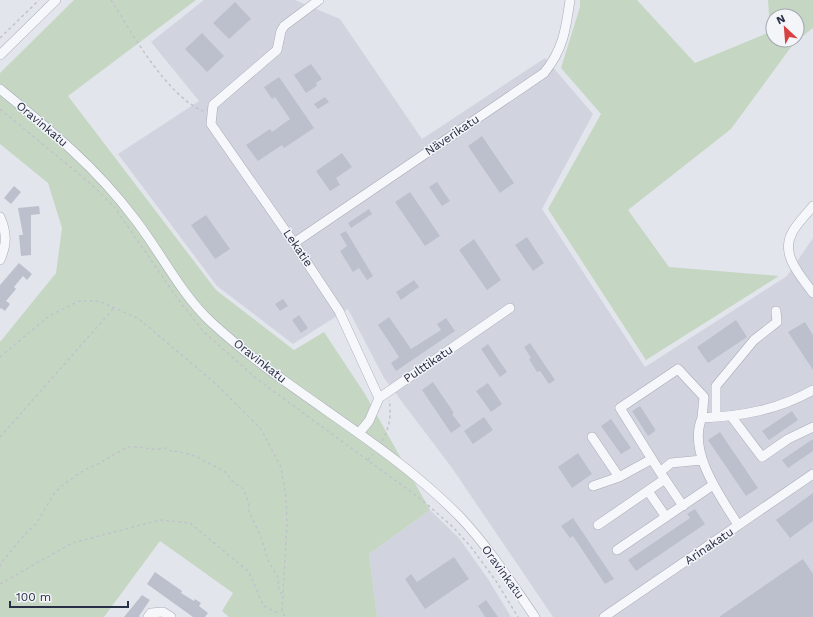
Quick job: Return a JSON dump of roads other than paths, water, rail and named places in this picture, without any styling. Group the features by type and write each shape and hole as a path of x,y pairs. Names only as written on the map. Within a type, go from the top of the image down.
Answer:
{"street":[{"path":"0,55 56,0"},
{"name":"Lekatie","path":"319,0 284,26 280,31 277,50 212,109 211,124 294,243 339,311 382,396"},
{"name":"Näverikatu","path":"294,243 544,73 555,60 562,45 570,0"},
{"name":"Oravinkatu","path":"0,89 65,142 107,184 135,219 184,290 209,320 254,358 359,433 427,486 462,519 505,574 535,617"},
{"path":"813,206 792,233 788,247 790,259 813,293"},
{"path":"0,218 6,232 4,250 0,260"},
{"name":"Pulttikatu","path":"382,396 510,308"},
{"path":"716,417 716,386 754,340 778,322 776,311"},
{"path":"683,506 620,408 678,369 704,397 702,418 698,428 702,460 713,485 738,525"},
{"path":"702,418 731,416 772,409 796,400 813,390"},
{"path":"359,433 368,421 382,396"},
{"path":"731,416 762,457 788,439 813,427"},
{"path":"592,437 619,477"},
{"path":"593,486 619,477 652,459"},
{"path":"598,525 648,491 663,475 671,463 702,460"},
{"name":"Arinakatu","path":"604,617 813,474"},
{"path":"617,550 713,485"},
{"path":"648,491 666,517"},
{"path":"148,617 151,613 163,612 171,617"}]}
